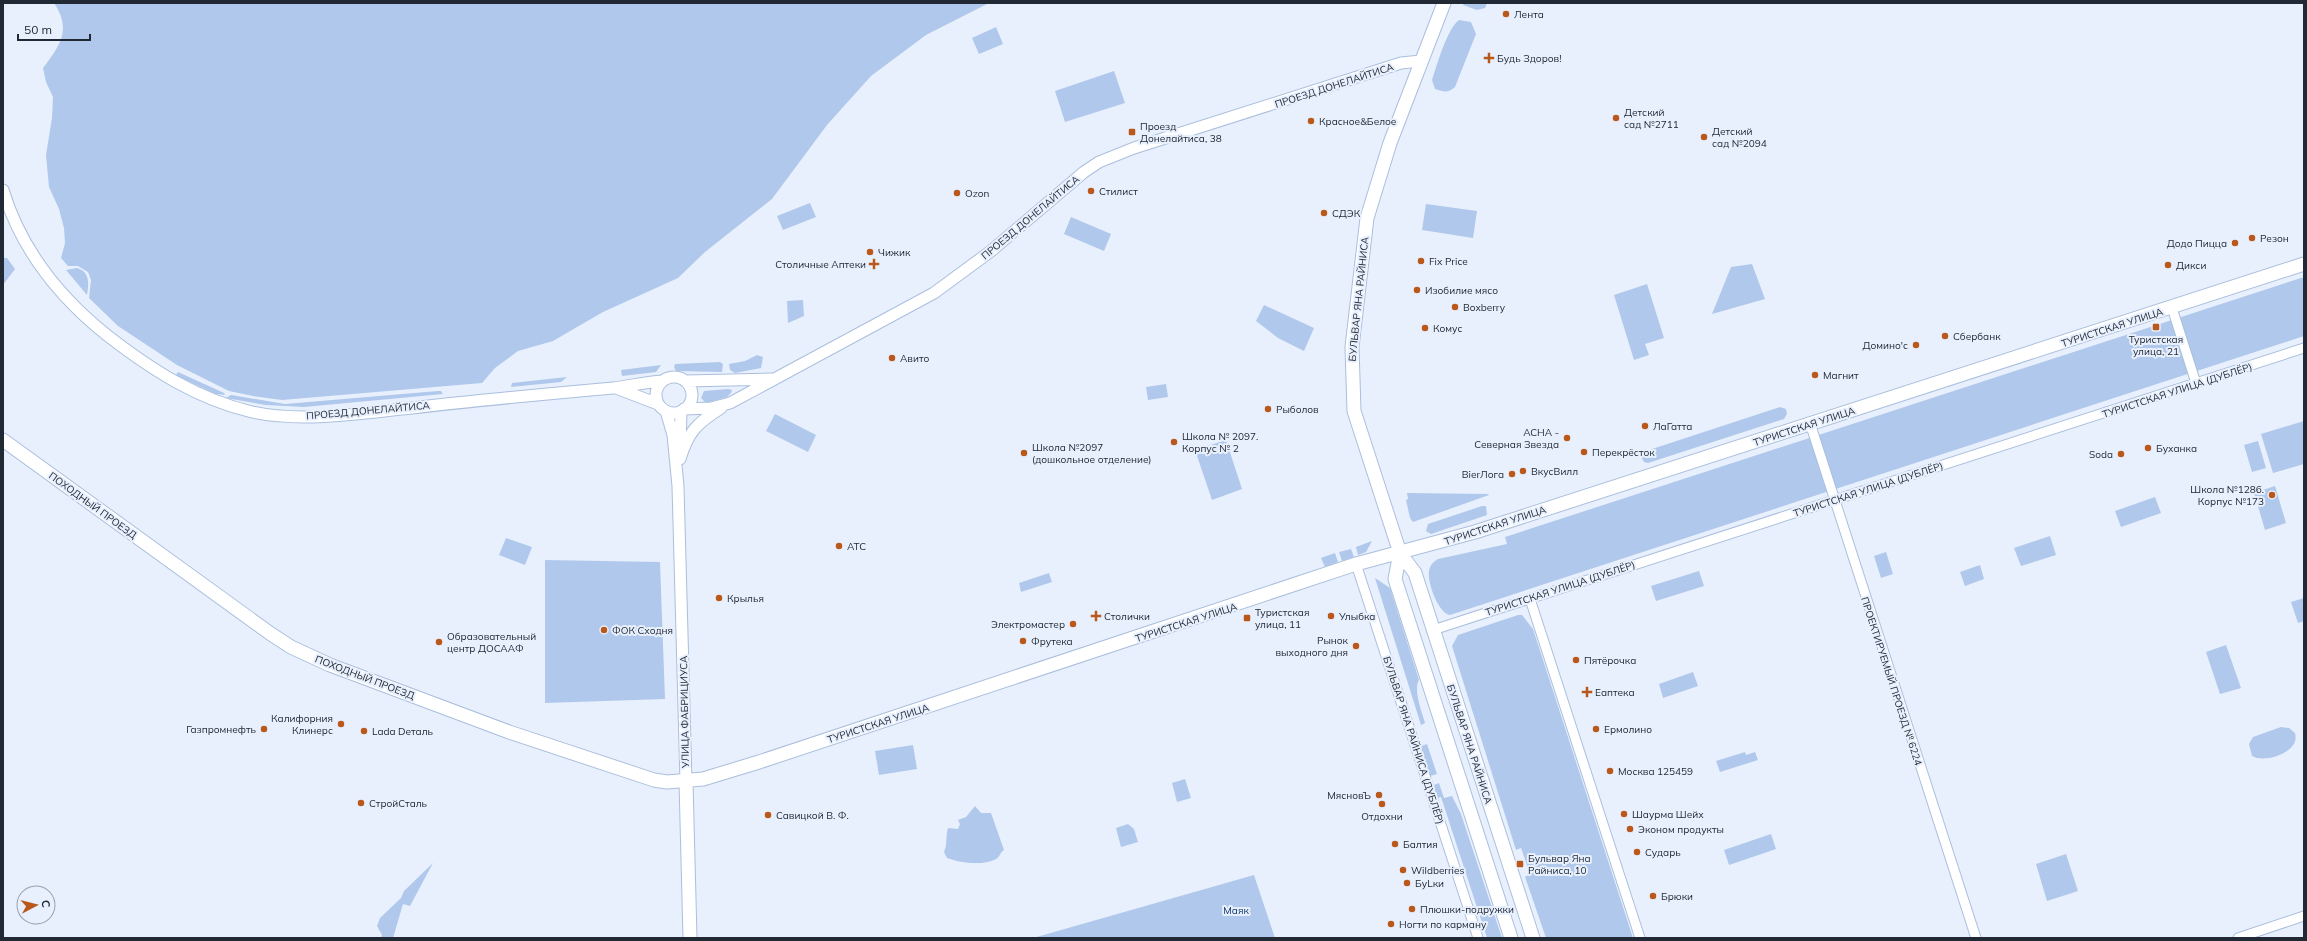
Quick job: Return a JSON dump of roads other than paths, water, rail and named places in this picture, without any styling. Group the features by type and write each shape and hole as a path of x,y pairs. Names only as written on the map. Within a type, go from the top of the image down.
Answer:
{"main road":[{"name":"БУЛЬВАР ЯНА РАЙНИСА","path":"1444,3 1390,143 1367,218 1352,347 1354,411 1400,553 1415,573 1532,938"},
{"name":"ТУРИСТСКАЯ УЛИЦА","path":"686,782 714,776 759,762 1356,564 1475,532 1810,423 2172,308 2304,264"},
{"name":"ПОХОДНЫЙ ПРОЕЗД","path":"3,440 206,589 291,647 345,671 509,732 654,780 686,782"},
{"name":"БУЛЬВАР ЯНА РАЙНИСА","path":"1400,553 1395,579 1511,938"},
{"name":"УЛИЦА ФАБРИЦИУСА","path":"686,782 690,938"}],"street":[{"name":"ПРОЕЗД ДОНЕЛАЙТИСА","path":"615,387 662,407 682,410 711,408 730,403 934,293 1002,241 1069,183 1099,162 1134,148 1400,63 1421,61"},
{"name":"ПРОЕЗД ДОНЕЛАЙТИСА","path":"3,190 13,221 22,238 69,301 91,323 160,373 190,391 221,403 253,412 274,415 329,415 615,387 662,381 677,377 686,381 772,379"},
{"path":"2172,308 2196,384"},
{"name":"ТУРИСТСКАЯ УЛИЦА (ДУБЛЁР)","path":"1433,630 2304,348"},
{"path":"662,381 657,389 656,399 662,407"},
{"path":"682,410 691,398 691,389 686,381"},
{"path":"680,459 687,440 694,428 730,403"},
{"name":"УЛИЦА ФАБРИЦИУСА","path":"662,407 673,436 678,486 686,782"},
{"name":"УЛИЦА ФАБРИЦИУСА","path":"678,486 682,410"},
{"name":"ПРОЕКТИРУЕМЫЙ ПРОЕЗД № 6224","path":"1810,423 1976,938"},
{"name":"БУЛЬВАР ЯНА РАЙНИСА (ДУБЛЁР)","path":"1356,564 1478,938"},
{"path":"1530,598 1640,938"},
{"path":"2238,938 2304,916"}],"place":[{"name":"Лента","path":"1506,14"},
{"name":"Будь Здоров!","path":"1489,58"},
{"name":"Детский сад №2711","path":"1616,118"},
{"name":"Красное&Белое","path":"1311,121"},
{"name":"Проезд Донелайтиса, 38","path":"1132,132"},
{"name":"Детский сад №2094","path":"1704,137"},
{"name":"Стилист","path":"1091,191"},
{"name":"Ozon","path":"957,193"},
{"name":"СДЭК","path":"1324,213"},
{"name":"Резон","path":"2252,238"},
{"name":"Додо Пицца","path":"2235,243"},
{"name":"Чижик","path":"870,252"},
{"name":"Fix Price","path":"1421,261"},
{"name":"Столичные Аптеки","path":"874,264"},
{"name":"Дикси","path":"2168,265"},
{"name":"Изобилие мясо","path":"1417,290"},
{"name":"Boxberry","path":"1455,307"},
{"name":"Туристская улица, 21","path":"2156,327"},
{"name":"Комус","path":"1425,328"},
{"name":"Сбербанк","path":"1945,336"},
{"name":"Домино'c","path":"1916,345"},
{"name":"Авито","path":"892,358"},
{"name":"Магнит","path":"1815,375"},
{"name":"Рыболов","path":"1268,409"},
{"name":"ЛаГатта","path":"1645,426"},
{"name":"АСНА - Северная Звезда","path":"1567,438"},
{"name":"Школа № 2097. Корпус № 2","path":"1174,442"},
{"name":"Буханка","path":"2148,448"},
{"name":"Перекрёсток","path":"1584,452"},
{"name":"Школа №2097 (дошкольное отделение)","path":"1024,453"},
{"name":"Soda","path":"2121,454"},
{"name":"ВкусВилл","path":"1523,471"},
{"name":"BierЛога","path":"1512,474"},
{"name":"Школа №1286. Корпус №173","path":"2272,495"},
{"name":"АТС","path":"839,546"},
{"name":"Крылья","path":"719,598"},
{"name":"Столички","path":"1096,616"},
{"name":"Улыбка","path":"1331,616"},
{"name":"Туристская улица, 11","path":"1247,618"},
{"name":"Электромастер","path":"1073,624"},
{"name":"ФОК Сходня","path":"604,630"},
{"name":"Фрутека","path":"1023,641"},
{"name":"Образовательный центр ДОСААФ","path":"439,642"},
{"name":"Рынок выходного дня","path":"1356,646"},
{"name":"Пятёрочка","path":"1576,660"},
{"name":"Еаптека","path":"1587,692"},
{"name":"Калифорния Клинерс","path":"341,724"},
{"name":"Газпромнефть","path":"264,729"},
{"name":"Ермолино","path":"1596,729"},
{"name":"Lada Dеталь","path":"364,731"},
{"name":"Москва 125459","path":"1610,771"},
{"name":"МясновЪ","path":"1379,795"},
{"name":"СтройСталь","path":"361,803"},
{"name":"Отдохни","path":"1382,804"},
{"name":"Шаурма Шейх","path":"1624,814"},
{"name":"Савицкой В. Ф.","path":"768,815"},
{"name":"Эконом продукты","path":"1630,829"},
{"name":"Балтия","path":"1395,844"},
{"name":"Сударь","path":"1637,852"},
{"name":"Бульвар Яна Райниса, 10","path":"1520,864"},
{"name":"Wildberries","path":"1403,870"},
{"name":"БуLки","path":"1407,883"},
{"name":"Брюки","path":"1653,896"},
{"name":"Плюшки-подружки","path":"1412,909"},
{"name":"Ногти по карману","path":"1391,924"}],"park label":[{"name":"Маяк","path":"1236,910"}]}
